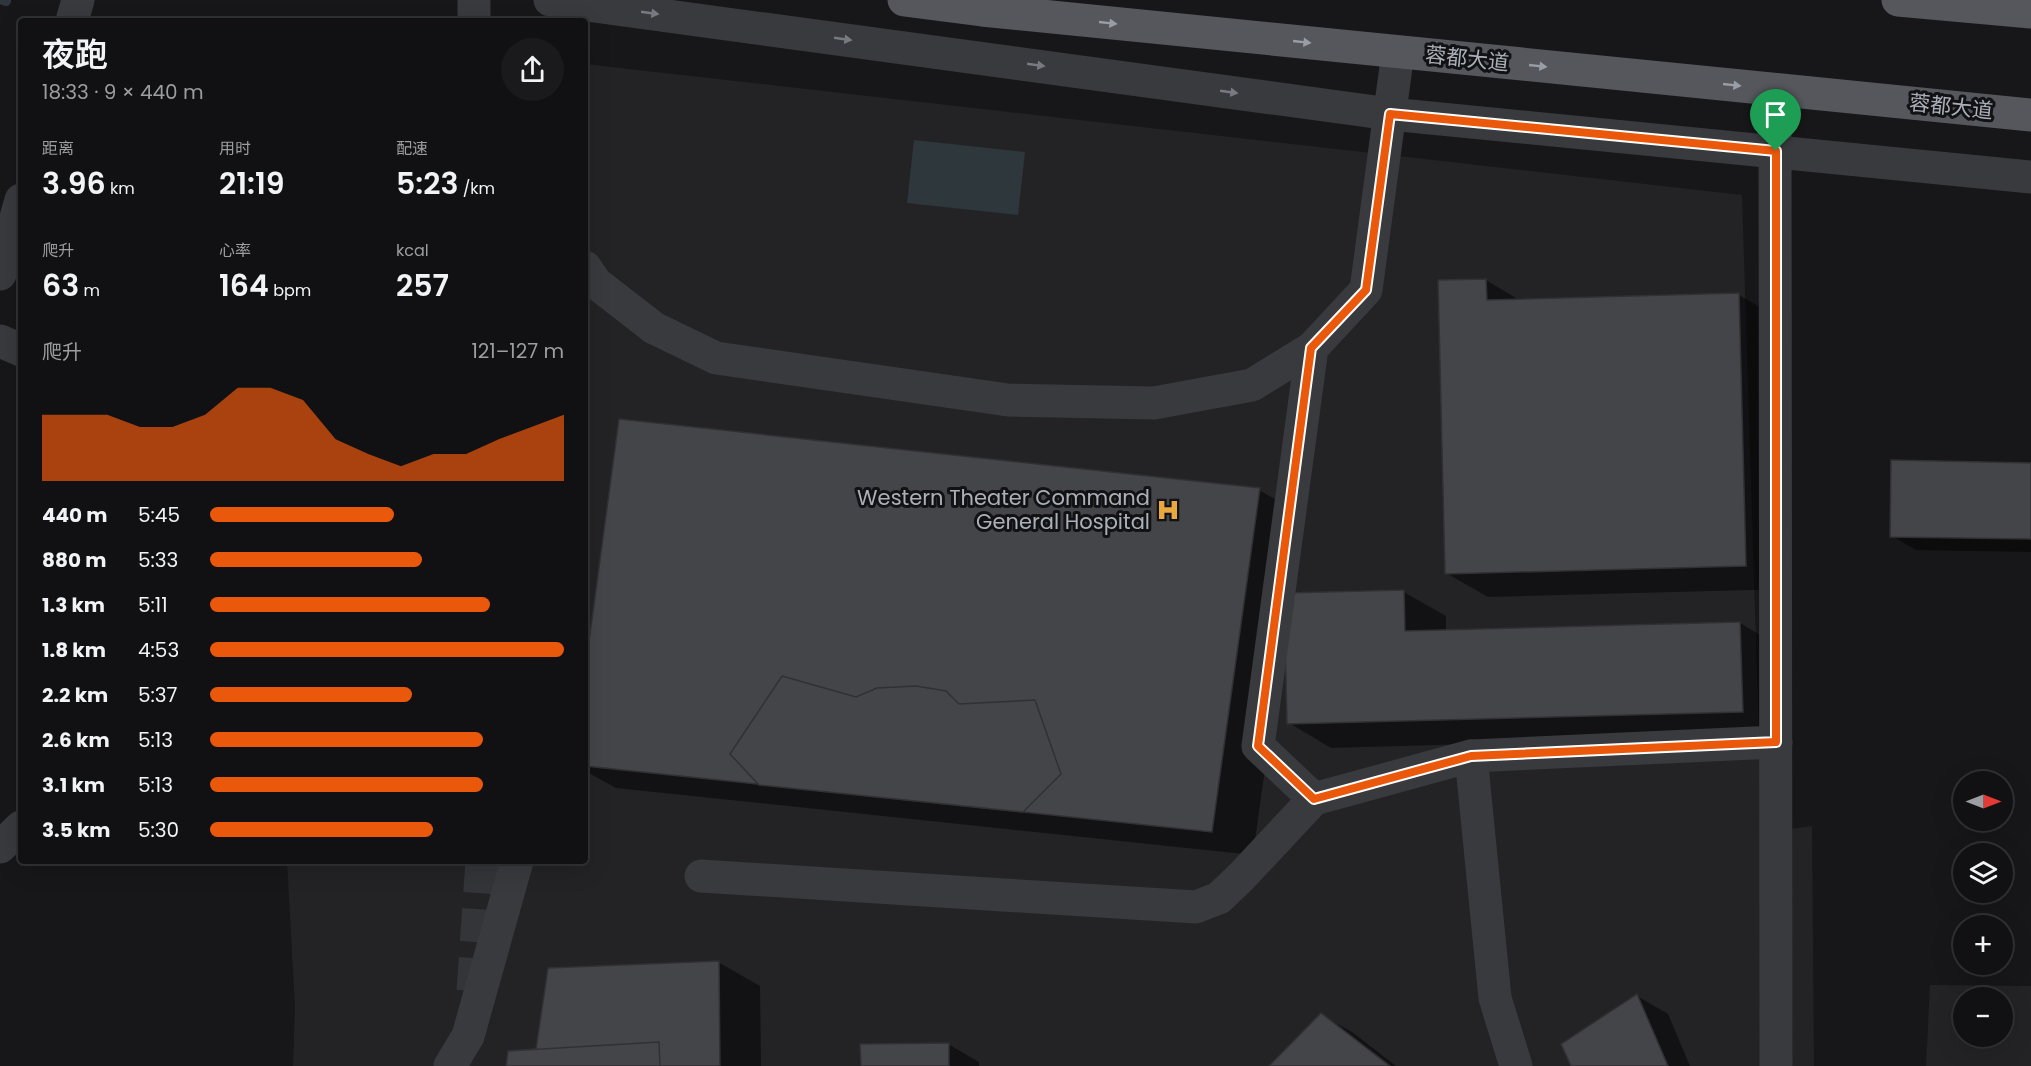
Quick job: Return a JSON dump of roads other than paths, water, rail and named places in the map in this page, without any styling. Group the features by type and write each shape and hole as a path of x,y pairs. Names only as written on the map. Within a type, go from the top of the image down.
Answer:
{"main road":[{"name":"蓉都大道","path":"904,0 982,10 2031,115"},
{"path":"1898,0 2031,12"}],"street":[{"path":"73,18 78,0"},
{"path":"474,0 474,18"},
{"path":"554,18 553,0 1390,114 2031,177"},
{"path":"588,271 596,283 654,328 716,358 1008,400 1154,403 1252,385 1311,348 1366,290 1398,52"},
{"path":"1776,90 1776,1066"},
{"path":"0,273 18,210"},
{"path":"0,341 18,350"},
{"path":"1311,348 1258,746 1314,799"},
{"path":"702,876 1196,907 1219,898 1314,799 1471,756 1776,742"},
{"path":"1471,756 1496,998 1516,1066"},
{"path":"0,847 18,830"},
{"path":"450,1066 468,1036 516,864"}],"tunnel":[{"path":"473,991 482,864"}],"place":[{"name":"Western Theater Command General Hospital","path":"1168,510"}]}
